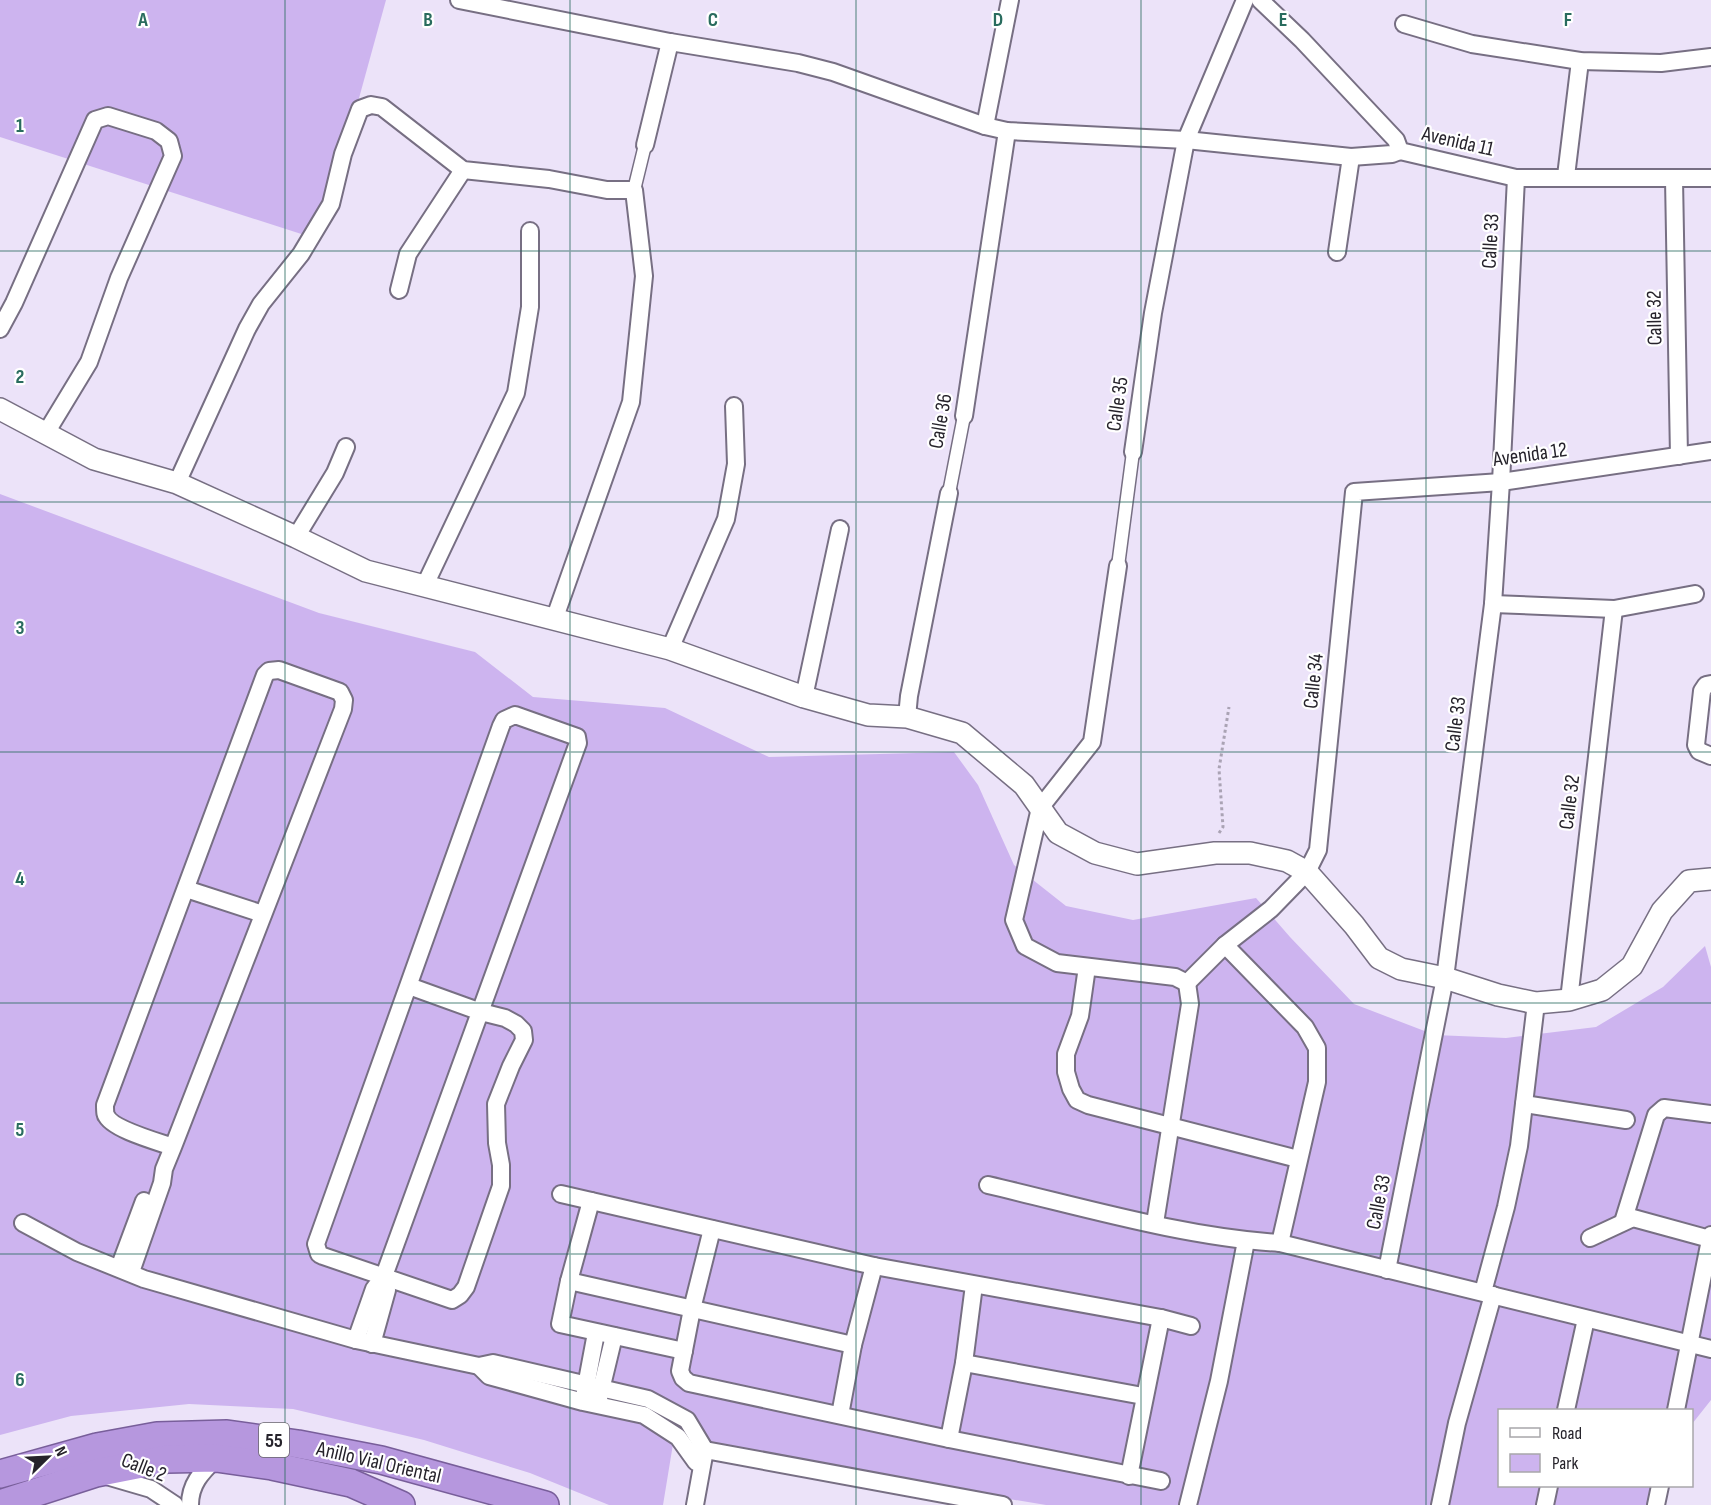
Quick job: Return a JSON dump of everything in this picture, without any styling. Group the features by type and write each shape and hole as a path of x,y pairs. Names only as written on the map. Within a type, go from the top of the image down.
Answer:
{"highway":[{"name":"Anillo Vial Oriental","path":"0,1474 97,1447 157,1436 227,1434 298,1444 381,1460 545,1505"},
{"name":"Anillo Vial Oriental","path":"0,1504 96,1473 167,1459 216,1458 272,1466 351,1483 401,1505"}],"street":[{"path":"459,0 670,42 798,63 833,72 985,126 1007,131 1186,141 1351,157 1392,154 1400,151"},
{"path":"985,126 1010,0"},
{"name":"Calle 35","path":"1040,808 1092,742 1153,313 1186,141 1245,0"},
{"name":"Avenida 11","path":"1260,0 1302,40 1396,140 1400,151 1516,177 1711,178"},
{"path":"1404,24 1472,44 1580,61 1661,63 1711,57"},
{"path":"554,620 631,402 644,276 634,190 670,42"},
{"path":"1566,176 1580,61"},
{"path":"177,483 247,329 261,304 301,254 331,204 343,154 360,109 371,105 382,107 463,170 549,179 607,190 634,190"},
{"path":"0,329 14,303 95,120 108,116 156,131 169,141 173,156 119,278 89,362 46,433"},
{"name":"Calle 36","path":"907,717 909,696 964,416 1007,131"},
{"path":"1337,252 1351,157"},
{"path":"399,290 408,254 463,170"},
{"name":"Calle 33","path":"1387,1270 1444,978 1493,604 1516,177"},
{"name":"Calle 32","path":"1674,179 1678,456"},
{"path":"425,585 516,393 530,307 530,231"},
{"path":"669,649 726,519 736,464 734,406"},
{"path":"0,409 94,459 177,483 366,571 669,649 804,698 868,715 907,717 962,733 1024,785 1058,833 1095,853 1137,864 1215,853 1250,853 1287,861 1307,873 1354,925 1379,958 1401,969 1536,1003 1569,1000 1602,990 1632,966 1662,911 1669,903 1689,881 1711,879"},
{"path":"296,537 334,473 346,447"},
{"name":"Avenida 12","path":"1354,492 1501,482 1711,451"},
{"name":"Calle 34","path":"1307,873 1318,850 1354,492"},
{"path":"804,698 840,528"},
{"path":"1493,604 1614,609 1695,594"},
{"name":"Calle 32","path":"1569,1000 1614,609"},
{"path":"124,1270 153,1180 164,1169 173,1147 339,719 344,700 340,692 279,670 269,671 265,675 105,1105 105,1115 120,1128 173,1147"},
{"path":"1711,684 1706,685 1702,691 1696,745 1699,752 1711,756"},
{"path":"364,1342 374,1289 384,1276 481,1012 578,743 577,736 515,716 504,720 316,1244 319,1254 323,1256 384,1276 452,1300 466,1287 501,1186 496,1104 524,1040 523,1031 505,1018 481,1012 409,986"},
{"path":"1040,808 1014,921 1025,946 1057,963 1175,977 1187,983"},
{"path":"1187,983 1225,945 1271,909 1307,873"},
{"path":"186,889 263,914"},
{"path":"1225,945 1305,1027 1317,1048 1317,1082 1280,1243"},
{"path":"1087,967 1080,1016 1066,1054 1066,1072 1077,1100 1170,1127 1298,1159"},
{"path":"1155,1223 1190,1004 1187,983"},
{"path":"1440,1505 1520,1146 1536,1003"},
{"path":"1524,1104 1626,1120"},
{"path":"1623,1222 1656,1115 1664,1108 1711,1114"},
{"path":"988,1185 1155,1223 1246,1241 1280,1243 1711,1349"},
{"path":"561,1194 874,1266 1161,1318 1191,1326"},
{"path":"591,1201 560,1323 596,1333 684,1351"},
{"path":"1590,1238 1633,1218 1711,1237 1676,1409"},
{"path":"23,1223 77,1252 144,1279 364,1342 479,1366 493,1363 592,1395 648,1399 687,1420 698,1451 701,1471 695,1505"},
{"path":"712,1229 692,1309 680,1371 689,1383 948,1439 1161,1481"},
{"path":"1188,1505 1219,1381 1246,1241"},
{"path":"840,1415 853,1345 874,1266"},
{"path":"569,1281 853,1345"},
{"path":"948,1439 964,1363 974,1285"},
{"path":"1129,1476 1143,1396 1161,1318"},
{"path":"1566,1409 1586,1318"},
{"path":"592,1395 596,1333"},
{"path":"592,1395 614,1336"},
{"path":"964,1363 1143,1396"},
{"path":"698,1451 1003,1505"},
{"name":"Calle 2","path":"190,1505 190,1492 198,1476 216,1458"},
{"name":"Calle 2","path":"96,1473 151,1489 175,1505"},
{"path":"1545,1505 1549,1487"},
{"path":"1656,1505 1660,1487"}],"path":[{"path":"1196,857 1206,841 1221,832 1223,827 1219,769 1229,707"}],"green space":[{"path":"0,0 386,0 320,240 0,137"},
{"path":"0,494 319,613 475,652 533,697 665,708 769,757 954,752 978,785 1014,865 1066,906 1133,920 1256,898 1354,1004 1435,1035 1506,1038 1596,1027 1663,987 1705,946 1711,967 1711,1400 1693,1423 1693,1409 1498,1409 1498,1487 1656,1487 1648,1505 1046,1505 673,1444 663,1505 609,1505 530,1473 424,1440 293,1409 189,1404 71,1416 0,1435"}]}
